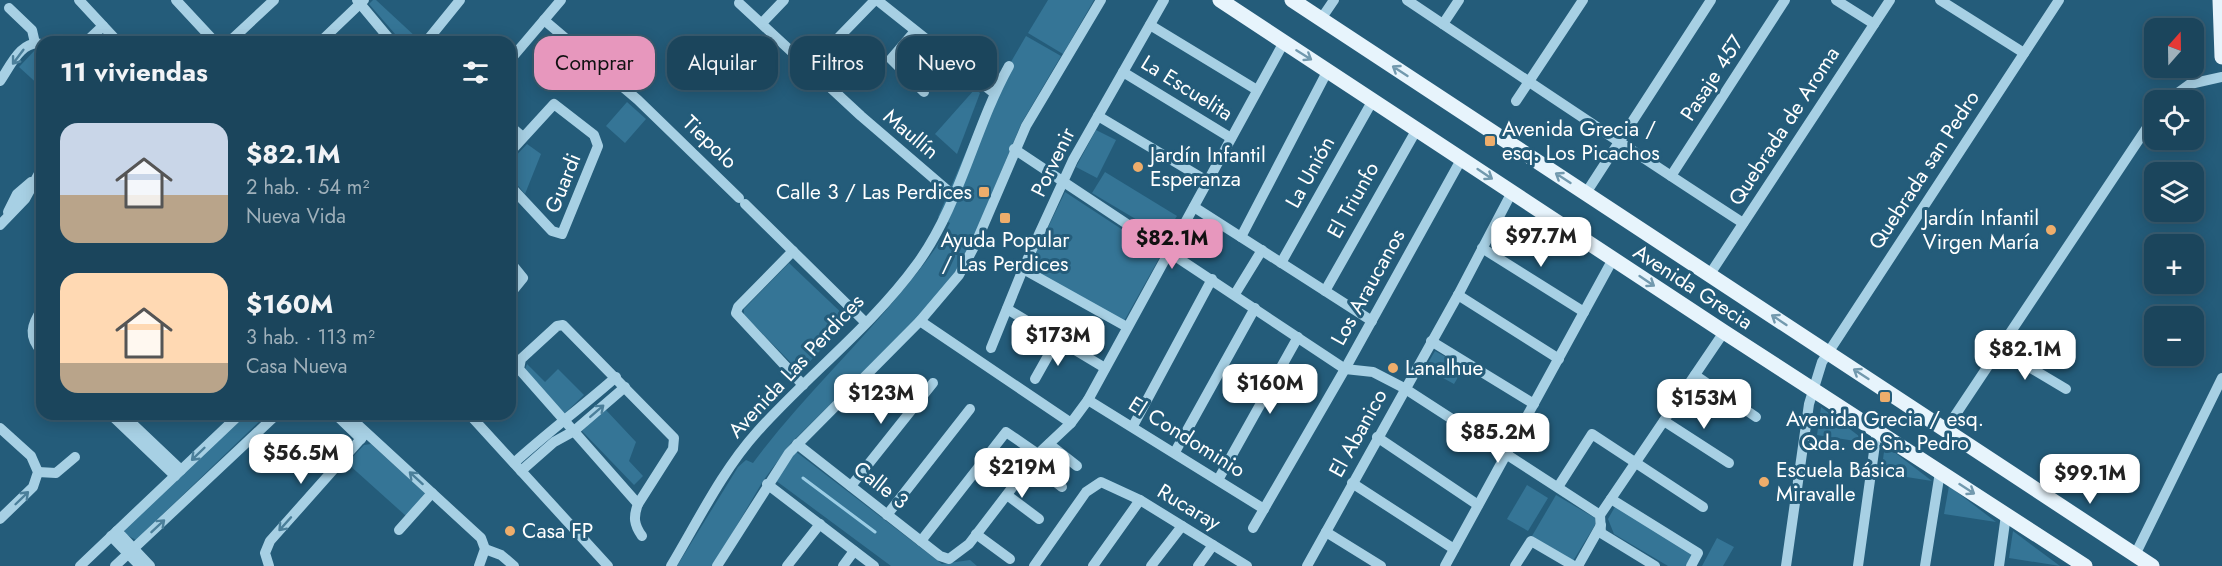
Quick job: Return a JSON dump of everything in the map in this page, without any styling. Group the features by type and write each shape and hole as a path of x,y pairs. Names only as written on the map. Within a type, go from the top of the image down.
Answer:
{"main road":[{"name":"Avenida Grecia","path":"1220,0 1724,333 2006,514 2069,561 2085,566"},
{"path":"2220,0 2222,57"},
{"name":"Avenida Grecia","path":"1303,3 1321,19 1710,274 1825,357 1946,429 2152,566"}],"street":[{"path":"79,0 109,36"},
{"path":"235,36 274,0"},
{"path":"431,36 460,0"},
{"path":"516,53 561,0"},
{"path":"762,23 784,0"},
{"path":"841,36 876,0 994,93"},
{"path":"717,566 767,484 797,444 920,321 946,292 968,260 1014,149 1101,0"},
{"name":"Porvenir","path":"991,348 1023,269 1064,182 1098,116 1164,0"},
{"path":"1321,19 1334,0"},
{"path":"1407,0 1743,223"},
{"path":"1443,24 1460,0"},
{"path":"1516,101 1583,0"},
{"path":"1586,193 1711,0"},
{"name":"Pasaje 457","path":"1671,176 1785,0"},
{"path":"1836,0 1874,24"},
{"name":"Quebrada de Aroma","path":"1710,274 1890,0"},
{"path":"1940,0 2024,53"},
{"name":"Quebrada san Pedro","path":"1786,566 1812,389 1825,357 2059,0"},
{"path":"178,1 210,36"},
{"path":"326,36 360,1 387,36"},
{"name":"Maullín","path":"739,3 790,49"},
{"path":"9,8 32,30 36,38"},
{"name":"Tiepolo","path":"544,20 638,100 865,322"},
{"path":"1150,25 1257,90"},
{"path":"92,36 103,26"},
{"path":"915,31 891,59 924,92"},
{"path":"1010,559 976,534 1038,454 1071,423 1088,400 1284,42"},
{"path":"0,81 24,48 36,45"},
{"name":"Avenida Las Perdices","path":"671,566 745,447 909,275 939,229 994,93 1010,66"},
{"path":"1241,237 1328,70"},
{"name":"La Escuelita","path":"1124,72 1231,138"},
{"path":"2182,90 2190,84 2222,77"},
{"name":"Maullín","path":"832,90 953,195"},
{"name":"La Unión","path":"1281,262 1373,100"},
{"name":"Guardi","path":"516,145 554,104 594,135 598,146 562,234 552,231 516,192"},
{"path":"1098,116 1207,181"},
{"name":"El Triunfo","path":"1325,291 1416,129"},
{"path":"516,131 523,137"},
{"path":"1946,429 2144,132"},
{"path":"1014,149 1345,369 1373,372 1404,388 1507,453 1601,520"},
{"name":"Los Araucanos","path":"1253,528 1345,369 1462,158"},
{"path":"3,221 25,199 36,177"},
{"name":"El Abanico","path":"1307,566 1404,388 1458,295 1512,192"},
{"path":"1194,207 1372,321"},
{"path":"1482,248 1584,312"},
{"path":"1235,294 1262,250"},
{"path":"793,251 738,307 736,313 803,385"},
{"path":"1445,566 1613,259"},
{"path":"516,269 523,278 516,287"},
{"path":"1023,269 1127,327"},
{"path":"1133,426 1212,279"},
{"path":"1458,295 1559,359"},
{"path":"1175,452 1255,308"},
{"path":"1007,309 1105,368"},
{"path":"36,320 31,330 36,344"},
{"path":"920,321 1071,423"},
{"path":"638,504 520,371 518,365 521,359 557,326 567,327 672,437 675,443 634,514 635,527 642,536"},
{"path":"1515,566 1531,541 1576,566 1611,499 1724,333"},
{"path":"1218,480 1298,337"},
{"path":"1035,379 1057,340"},
{"path":"1431,341 1534,404"},
{"path":"1999,349 2066,389"},
{"path":"1695,375 1756,417"},
{"path":"518,467 562,419 581,408 616,377"},
{"path":"2135,555 2222,378"},
{"path":"851,486 933,383"},
{"path":"518,467 574,431 625,387"},
{"name":"El Condominio","path":"1088,400 1264,509"},
{"path":"887,514 970,409"},
{"path":"121,420 178,473"},
{"path":"80,566 234,420"},
{"path":"115,566 271,420"},
{"path":"343,420 477,533 485,549 501,555 514,566"},
{"path":"351,420 364,436"},
{"path":"475,420 608,566"},
{"path":"1664,421 1729,463"},
{"path":"0,428 31,456 38,472 33,488 0,519"},
{"path":"1858,566 1877,430"},
{"path":"921,541 1006,432 1038,454"},
{"path":"1558,488 1592,434 1703,507"},
{"path":"269,566 265,553 270,541 364,436"},
{"path":"1377,437 1478,505"},
{"name":"Calle 3","path":"797,444 940,556 949,559 958,554 976,534"},
{"path":"1049,444 1077,466"},
{"path":"38,472 56,472 75,457"},
{"path":"1031,463 1062,487"},
{"path":"1925,566 1940,472"},
{"name":"Rucaray","path":"1034,566 1086,492 1101,482 1140,500 1247,566"},
{"path":"1352,483 1454,549"},
{"path":"767,484 874,566"},
{"path":"399,530 432,493"},
{"path":"1007,495 1039,519"},
{"path":"1611,499 1698,553 1691,566"},
{"path":"1093,566 1140,500"},
{"path":"1999,566 2006,514"},
{"path":"1601,520 1601,533 1637,561 1655,566"},
{"path":"788,566 820,524"},
{"path":"1151,566 1182,526"},
{"path":"1326,532 1381,566"},
{"path":"114,534 150,566"},
{"path":"1198,566 1213,545"},
{"path":"479,566 485,549"},
{"path":"131,551 140,566"},
{"path":"843,566 854,551"}],"shaded area":[{"path":"376,0 415,36 397,36 369,4"},
{"path":"1048,0 1094,0 1063,54 1028,33"},
{"path":"1026,36 1061,56 1021,124 968,251 946,290 791,443 763,481 713,566 677,566 738,467 746,460 753,463 770,440 885,312 935,249 950,223 938,217 986,105 995,90 997,90 997,86"},
{"path":"35,50 36,51 36,83 19,67"},
{"path":"974,90 980,93 957,154 935,134"},
{"path":"627,102 646,119 625,143 606,126"},
{"path":"1096,130 1116,140 1097,178 1076,167"},
{"path":"527,144 541,154 525,194 516,183 516,156"},
{"path":"1105,172 1177,216 1164,236 1092,193"},
{"path":"1065,192 1161,255 1123,323 1029,267"},
{"path":"789,263 849,320 800,372 744,315 744,309"},
{"path":"1435,351 1464,367 1454,384 1425,368"},
{"path":"527,364 545,382 558,369 584,395 564,414 524,372"},
{"path":"1821,407 1868,443 1817,435"},
{"path":"605,409 636,442 629,461 643,476 634,485 582,431"},
{"path":"239,420 261,420 136,540 125,534 125,529"},
{"path":"371,444 426,494 406,516 347,463 364,445"},
{"path":"1885,445 1932,481 1881,473"},
{"path":"795,451 942,564 970,560 977,566 891,566 775,480"},
{"path":"1527,485 1548,498 1528,531 1507,519"},
{"path":"1949,486 1996,522 1944,514"},
{"path":"1556,495 1595,518 1595,525 1573,561 1532,536"},
{"path":"1616,505 1694,553 1686,566 1668,566 1614,534 1608,519"},
{"path":"2013,531 2060,566 2009,558"},
{"path":"1717,538 1734,547 1723,566 1702,566"}],"waterway":[{"path":"803,478 875,532"}],"place":[{"name":"Avenida Grecia / esq. Los Picachos","path":"1490,141"},
{"name":"Jardín Infantil Esperanza","path":"1138,167"},
{"name":"Calle 3 / Las Perdices","path":"984,192"},
{"name":"Ayuda Popular / Las Perdices","path":"1005,218"},
{"name":"Jardín Infantil Virgen María","path":"2051,230"},
{"name":"Lanalhue","path":"1393,368"},
{"name":"Avenida Grecia / esq. Qda. de Sn. Pedro","path":"1885,397"},
{"name":"Escuela Básica Miravalle","path":"1764,482"},
{"name":"Casa FP","path":"510,531"}]}
